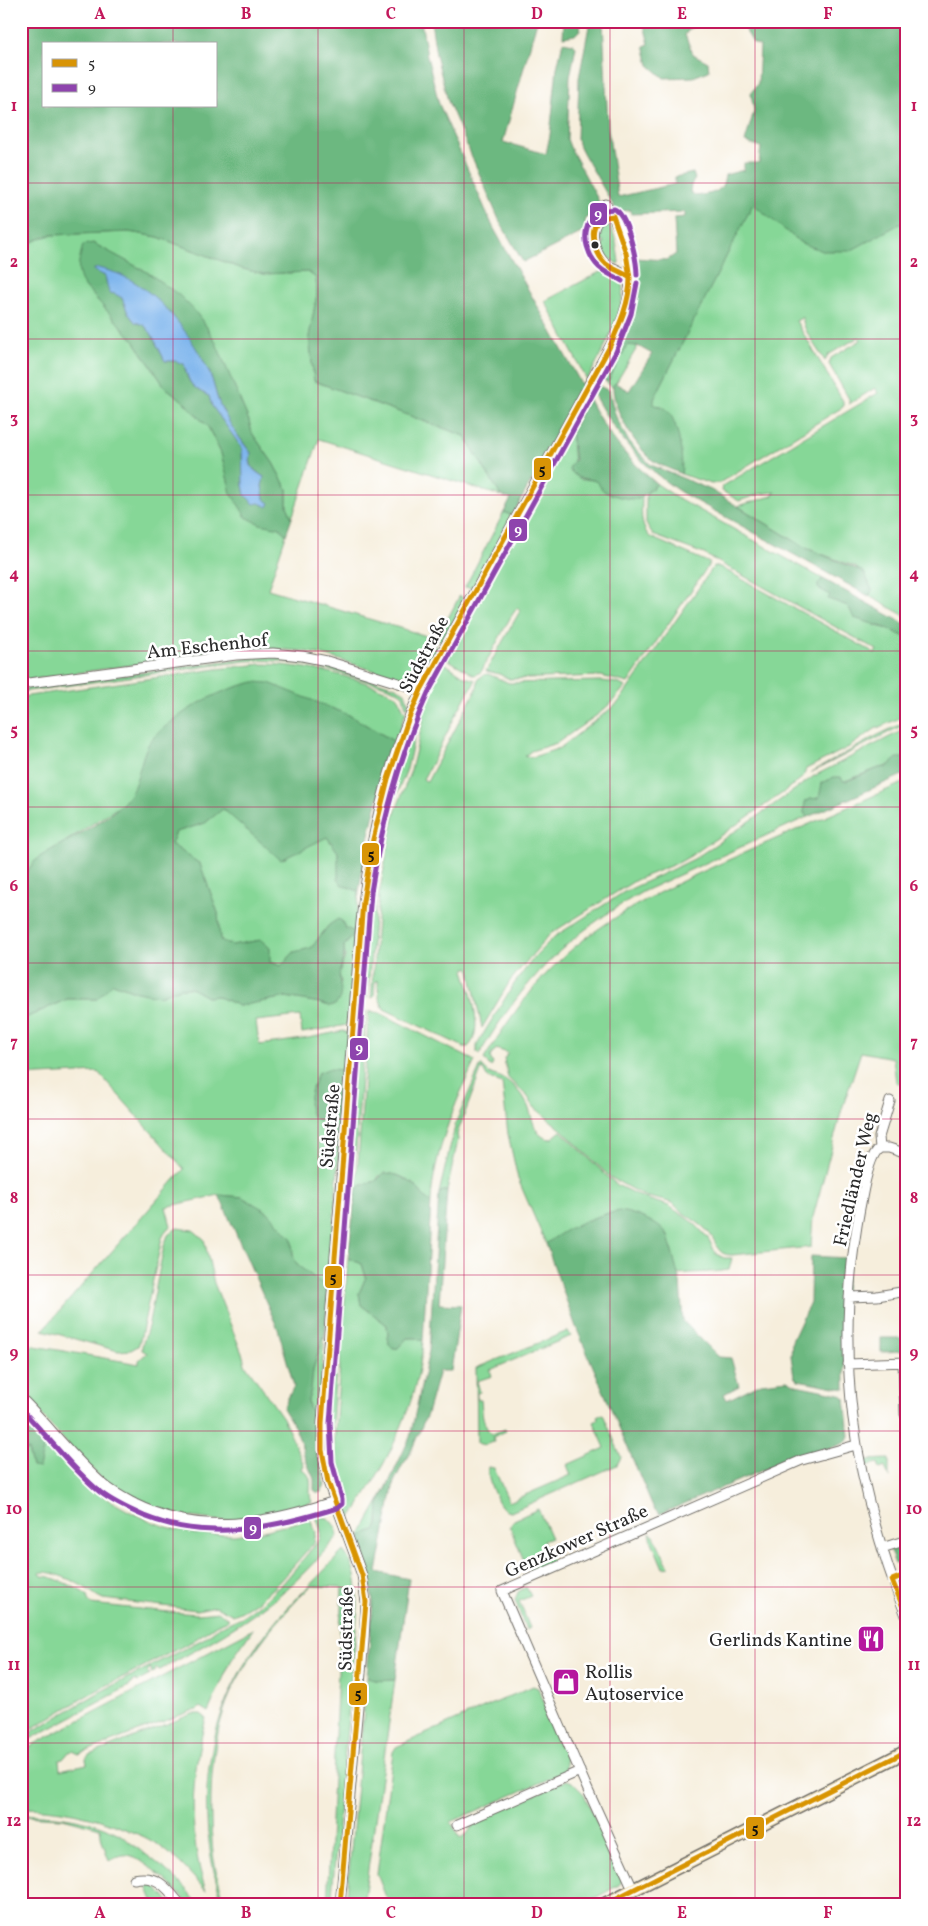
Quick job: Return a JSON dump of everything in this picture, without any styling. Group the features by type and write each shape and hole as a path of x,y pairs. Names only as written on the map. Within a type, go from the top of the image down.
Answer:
{"main road":[{"path":"603,1905 907,1751"}],"street":[{"name":"Südstraße","path":"340,1905 365,1623 364,1587 357,1556 335,1502 325,1468 322,1450 322,1423 364,891 369,855 383,791 398,743 421,690 609,348 623,316 630,294 631,278 621,235 606,204"},
{"path":"613,216 602,217 595,222 595,245 607,265 631,278"},
{"name":"Am Eschenhof","path":"21,684 236,654 273,653 327,661 421,690"},
{"name":"Friedländer Weg","path":"890,1101 879,1136 880,1148 873,1154 853,1248 849,1297 848,1364 856,1446 866,1492 882,1548 907,1618"},
{"path":"880,1148 889,1148 907,1154"},
{"path":"849,1297 876,1296 907,1291"},
{"path":"848,1364 905,1362 905,1414 907,1420"},
{"path":"21,1398 105,1486 130,1502 168,1518 204,1524 242,1523 263,1520 335,1502"},
{"name":"Genzkower Straße","path":"633,1889 502,1591 802,1460 856,1446"},
{"path":"882,1548 907,1540"},
{"path":"458,1825 580,1771"},
{"path":"134,1879 146,1877 156,1879 166,1887 180,1905"}],"green space":[{"path":"21,21 421,21 427,56 439,104 493,227 583,387 512,516 504,512 511,499 501,496 465,436 314,381 309,337 317,294 316,278 308,272 264,274 243,269 158,237 129,232 50,235 21,246"},
{"path":"431,21 537,21 503,142 546,154 550,135 557,68 563,42 573,44 576,47 570,77 567,139 602,207 586,218 585,225 587,230 523,262 500,222 448,101 436,55"},
{"path":"564,21 581,21 580,30 575,35 563,37"},
{"path":"590,21 603,21 608,129 618,197 675,184 675,177 693,173 695,179 691,185 690,192 696,196 712,193 722,186 725,175 744,170 744,163 759,163 761,147 745,142 754,111 751,93 758,83 760,46 753,43 740,21 907,21 907,220 850,251 823,251 801,243 753,204 654,399 654,405 666,409 675,423 681,450 681,474 655,462 645,453 631,436 616,405 613,385 615,383 629,391 652,354 638,346 627,345 608,382 600,376 616,347 627,320 634,291 634,258 667,260 676,254 674,218 685,217 685,212 631,214 630,210 617,212 578,144 579,78"},
{"path":"643,21 725,21 690,28 685,35 693,54 708,62 709,71 693,77 664,78 649,65 644,46 649,44"},
{"path":"753,203 801,243 902,224 907,220 907,617 869,596 871,594 856,567 806,548 738,506 772,496 775,492 760,494 739,501 722,491 723,486 878,393 875,388 849,404 849,399 829,364 831,358 861,340 859,337 828,355 825,361 805,327 803,317 796,321 843,401 843,407 719,483 711,484 681,474 680,444 662,406 652,403"},
{"path":"604,222 611,229 615,239 618,251 618,264 607,257 600,246 604,244 603,240 599,241 598,227 600,223"},
{"path":"129,232 158,237 243,269 264,274 308,272 316,278 317,294 309,337 314,381 465,436 501,496 319,439 292,518 287,506 287,489 273,463 252,433 249,421 206,326 147,272 125,261 84,285 135,342 165,387 182,400 208,427 221,453 232,493 272,526 280,528 286,535 268,589 437,639 460,595 465,601 443,640 437,640 433,646 439,648 430,666 422,675 411,680 404,680 327,656 303,651 273,649 236,650 21,681 21,246 50,235"},
{"path":"93,243 147,272 179,295 206,326 216,343 249,421 252,433 273,463 287,489 287,506 292,518 286,535 280,528 260,524 246,517 231,493 221,453 208,427 182,400 165,387 135,342 81,280 79,261 83,245","holes":["94,269 173,317 210,373 219,403 231,426 251,453 253,467 264,477 262,486 264,499 245,495 242,448 212,406 209,396 191,384 184,364 175,361 165,361 151,333 144,325 135,322 128,313 122,298 109,286 105,276"]},
{"path":"606,271 618,276 622,287 621,302 608,339 587,380 545,301 598,273"},
{"path":"627,345 638,346 613,388 605,381 608,381"},
{"path":"596,384 609,391 616,417 629,442 651,465 711,490 806,548 864,572 872,590 869,596 682,493 668,483 630,448 620,435 592,391"},
{"path":"588,398 602,423 618,445 657,484 639,499 607,493 595,481 580,478 569,469 575,460 571,432"},
{"path":"571,432 574,463 580,479 593,480 603,490 639,499 642,496 643,523 650,537 710,563 628,683 601,676 509,679 486,671 520,611 517,608 481,672 474,675 447,659"},
{"path":"657,484 678,498 823,579 820,581 831,595 829,599 848,606 876,626 889,629 907,638 907,715 875,729 849,747 806,769 803,777 787,790 692,855 680,862 636,880 550,934 510,981 482,1028 468,967 464,970 470,988 476,1021 473,1040 468,1047 464,1047 384,1009 379,998 378,981 375,981 374,997 371,998 379,895 394,816 411,770 423,721 421,707 443,662 465,677 475,680 423,779 427,782 477,688 478,679 484,675 488,674 509,683 602,681 618,683 625,687 600,713 557,743 531,751 525,756 533,757 560,748 618,703 714,566 720,567 875,653 877,650 704,554 653,535 646,523 646,494"},
{"path":"504,512 512,516 473,588 465,587"},
{"path":"823,579 907,625 907,638 889,629 854,618 848,606 828,599 830,595 818,588 818,584"},
{"path":"268,656 324,664 396,687 405,692 409,704 407,708 403,695 381,685 307,665 261,660 21,692 21,689"},
{"path":"261,664 313,669 364,682 396,695 406,712 395,742 349,715 146,750 134,789 123,804 34,862 21,880 21,697"},
{"path":"254,682 269,683 349,715 395,742 374,815 359,891 342,885 338,879 338,852 327,837 281,860 223,809 205,823 176,832 171,844 200,864 218,913 220,940 232,945 261,940 270,948 270,962 281,966 294,952 311,948 329,925 338,919 342,921 345,928 356,932 344,946 344,955 339,974 341,992 338,1001 335,1005 329,1006 286,997 239,1006 217,996 207,997 191,988 180,988 159,996 137,992 113,983 97,999 67,999 21,1020 21,880 34,862 41,856 94,825 122,804 135,785 143,756 154,736 186,711 207,699 230,689"},
{"path":"414,714 418,721 407,769 393,804 378,875 368,990 367,998 365,999 360,989 360,976 373,858 389,784"},
{"path":"907,721 907,723 810,773 878,735"},
{"path":"907,728 907,754 904,758 821,790 820,798 811,799 804,813 807,817 644,891 592,924 549,961 531,981 496,1028 479,1055 477,1053 477,1044 514,984 536,955 554,937 624,892 694,859 814,776"},
{"path":"907,754 907,773 808,817 804,813 805,802 810,799 819,798 822,783 834,777 841,777 843,781 847,781 879,768 887,767 897,758 904,758"},
{"path":"907,781 907,1087 896,1082 893,1058 861,1052 842,1109 813,1217 811,1247 727,1255 720,1251 706,1229 673,1203 644,1196 610,1177 562,1130 534,1107 528,1097 508,1078 504,1059 508,1053 496,1049 490,1057 493,1064 491,1067 484,1059 505,1026 540,981 567,953 602,926 688,878"},
{"path":"223,808 327,837 338,852 339,879 342,885 359,891 356,933 345,928 342,921 329,925 311,948 294,953 281,966 270,962 261,940 232,945 220,940 218,913 200,864 171,844 176,832 205,823"},
{"path":"356,933 349,1022 347,1025 302,1033 300,1016 256,1021 259,1045 343,1031 348,1033 345,1070 341,1069 326,1122 336,1120 342,1116 328,1292 296,1263 292,1239 242,1197 219,1195 166,1207 171,1226 162,1238 138,1346 131,1350 118,1351 43,1330 184,1169 98,1072 21,1076 21,1020 67,999 97,999 113,983 137,992 159,996 180,988 191,988 207,997 217,996 239,1006 286,997 329,1006 341,982 339,973 345,957 344,946"},
{"path":"366,1011 353,1191 347,1224 336,1369 331,1445 335,1474 334,1486 328,1463 325,1423 357,1018"},
{"path":"369,1011 380,1013 475,1061 446,1130 436,1166 431,1202 412,1183 394,1175 379,1176 376,1181 362,1185 356,1190"},
{"path":"481,1065 489,1073 511,1083 526,1102 534,1125 540,1134 545,1138 551,1139 561,1131 619,1186 644,1198 669,1206 695,1224 708,1238 716,1254 724,1258 732,1258 729,1270 677,1274 668,1236 664,1230 608,1213 588,1220 546,1244 518,1179 508,1134 502,1083 487,1077 482,1068 457,1134 458,1140 447,1191 439,1193 456,1122"},
{"path":"328,1069 345,1070 342,1116 337,1119 323,1121 316,1119 311,1114 309,1101 318,1073"},
{"path":"384,1173 406,1179 431,1202 423,1341 416,1338 407,1338 398,1348 393,1349 389,1345 387,1325 361,1305 359,1293 366,1277 362,1264 348,1258 356,1190 362,1185 376,1181"},
{"path":"447,1191 439,1304 461,1305 451,1371 439,1371 427,1414 409,1456 394,1482 377,1572 409,1579 395,1680 377,1680 367,1676 373,1602 360,1536 375,1531 378,1525 379,1504 410,1437 429,1351 439,1193"},
{"path":"219,1195 242,1197 268,1212 292,1239 293,1256 297,1265 323,1284 328,1292 325,1333 313,1369 308,1400 309,1408 318,1421 318,1450 325,1485 321,1492 318,1493 314,1490 314,1479 301,1443 295,1428 283,1408 294,1386 278,1329"},
{"path":"620,1211 633,1214 653,1223 668,1236 680,1282 683,1321 719,1357 731,1358 739,1386 724,1394 727,1400 761,1383 787,1380 796,1385 840,1394 845,1398 849,1436 846,1442 791,1458 660,1514 654,1509 576,1327 546,1244 581,1223"},
{"path":"177,1228 193,1230 204,1239 214,1283 245,1364 283,1418 304,1465 302,1469 309,1477 312,1502 262,1516 221,1521 169,1514 124,1494 106,1483 72,1449 21,1392 21,1338 23,1339 23,1344 139,1364 139,1360 147,1353 142,1350 142,1346 148,1327 164,1246 168,1235"},
{"path":"811,1256 847,1258 844,1312 845,1389 798,1380 794,1376 791,1356 792,1341 810,1302"},
{"path":"348,1258 362,1264 366,1277 359,1293 361,1305 387,1325 389,1345 393,1349 398,1348 407,1338 416,1338 423,1341 414,1389 398,1435 350,1519 343,1505 339,1489 334,1445"},
{"path":"568,1331 571,1336 490,1370 492,1376 477,1381 480,1392 477,1393 477,1399 481,1399 486,1427 492,1434 505,1429 506,1431 493,1437 494,1442 484,1445 477,1443 476,1368"},
{"path":"325,1333 318,1421 309,1408 308,1400 313,1369"},
{"path":"881,1338 907,1338 907,1351 881,1352"},
{"path":"603,1414 621,1457 617,1465 511,1512 506,1511 501,1506 490,1482 488,1467 494,1468 509,1502 571,1475 567,1465 605,1448 594,1422 598,1420 597,1417"},
{"path":"21,1417 41,1431 84,1478 107,1499 134,1514 163,1526 195,1534 234,1535 260,1532 310,1519 316,1532 314,1543 267,1594 233,1615 216,1606 197,1610 103,1599 55,1574 40,1573 42,1576 58,1580 83,1592 87,1595 91,1604 198,1614 219,1612 229,1619 216,1625 193,1641 90,1694 21,1735 21,1452 28,1450 32,1467 40,1432 25,1423"},
{"path":"21,1419 40,1432 44,1446 39,1468 32,1467 28,1450 22,1452"},
{"path":"889,1459 889,1478 885,1467 880,1469 878,1463 866,1466 865,1460"},
{"path":"391,1480 379,1504 378,1525 375,1531 359,1537"},
{"path":"538,1509 551,1538 543,1541 553,1564 535,1572 527,1568 510,1527 514,1520"},
{"path":"316,1516 328,1518 336,1527 338,1536 303,1574 275,1599 211,1642 160,1670 156,1668 155,1672 151,1673 152,1669 149,1669 147,1672 150,1675 137,1682 136,1680 133,1681 131,1685 21,1744 21,1738 100,1692 203,1639 219,1627 244,1616 263,1602 284,1582 320,1539 321,1531"},
{"path":"650,1533 654,1536 669,1567 663,1568"},
{"path":"907,1543 907,1561 895,1564 889,1549"},
{"path":"343,1551 354,1570 358,1606 331,1905 327,1905 342,1587 311,1586 260,1643 236,1682 227,1701 221,1721 213,1765 211,1832 213,1853 225,1905 223,1905 211,1858 207,1816 209,1764 214,1738 222,1713 231,1689 243,1666 258,1644 288,1608"},
{"path":"526,1587 531,1596 519,1601 530,1628 526,1630 515,1600 518,1592"},
{"path":"253,1629 231,1661 208,1712 200,1707 197,1710 79,1754 73,1751 69,1752 63,1759 59,1760 60,1770 87,1764 86,1759 89,1755 192,1714 201,1714 206,1718 197,1761 193,1804 196,1848 206,1891 173,1856 144,1837 87,1816 48,1809 21,1808 22,1773 26,1753 21,1755 21,1751"},
{"path":"367,1676 377,1680 395,1680 363,1905 346,1905"},
{"path":"533,1686 538,1688 566,1754 566,1768 562,1773 451,1822 460,1838 467,1834 476,1821 567,1780 572,1782 584,1794 620,1874 621,1882 619,1885 582,1905 389,1905 377,1874 393,1752 396,1747"},
{"path":"21,1815 45,1815 81,1820 118,1833 170,1874 199,1905 189,1905 160,1876 134,1857 123,1855 109,1860 102,1841 100,1828 63,1818"},
{"path":"151,1884 172,1905 155,1905 147,1886"}],"water":[{"path":"98,268 117,273 136,283 149,293 174,317 194,344 209,372 218,401 238,436 251,453 250,462 252,468 264,477 262,486 264,499 270,503 268,507 259,503 254,504 245,495 242,448 212,406 209,396 192,384 187,376 184,364 175,361 165,361 151,333 144,325 135,322 128,313 122,298 109,293 105,276 93,270"}],"transit line":[{"name":"9","path":"622,281 599,267 587,246 586,237 590,221 595,215 603,211 614,209 619,212 623,219 633,249 637,275"},
{"name":"5","path":"613,216 626,253 630,278 606,264 599,255 594,243 594,231 598,221 613,216"},
{"name":"5","path":"340,1905 366,1602 362,1575 328,1482 322,1450 322,1423 363,901 373,839 388,779 408,720 421,690 609,348 626,305 630,278"},
{"name":"9","path":"21,1409 79,1473 100,1492 132,1511 168,1524 192,1529 241,1529 289,1521 337,1508 342,1504 332,1462 330,1423 371,892 386,816 408,741 428,693 616,352 631,314 637,283"},
{"name":"5","path":"907,1574 892,1580 907,1617"},
{"name":"5","path":"603,1905 907,1751"}],"place":[{"name":"Gerlinds Kantine","path":"871,1639"},
{"name":"Rollis Autoservice","path":"566,1682"}]}
